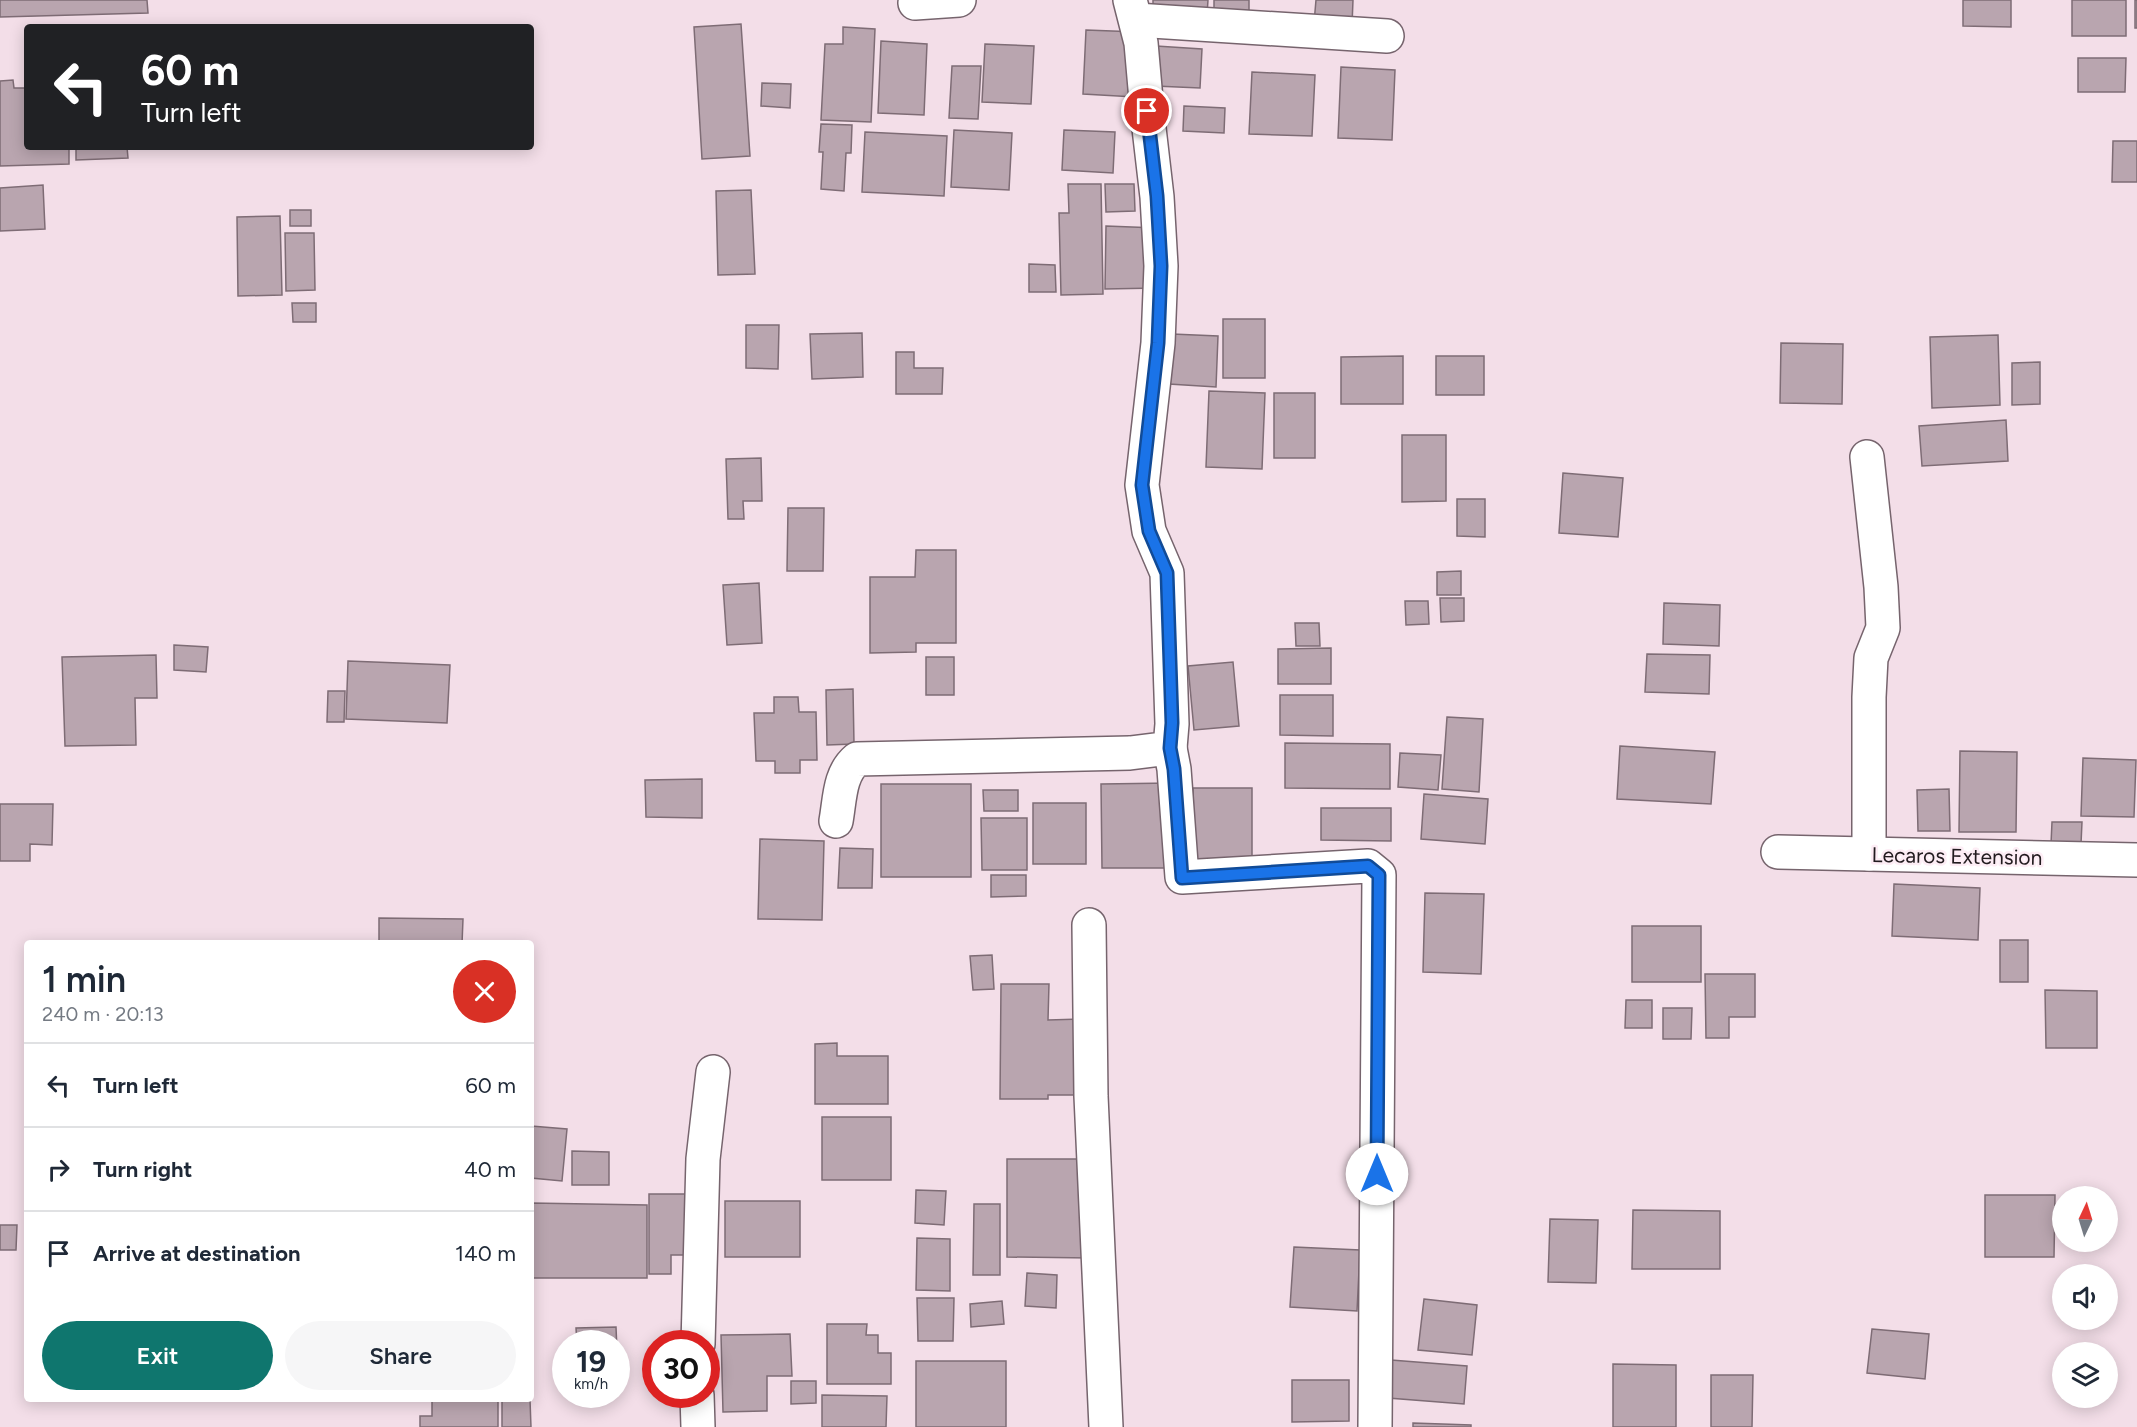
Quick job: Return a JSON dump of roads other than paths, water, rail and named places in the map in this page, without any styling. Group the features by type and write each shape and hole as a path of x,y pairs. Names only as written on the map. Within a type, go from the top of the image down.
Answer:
{"street":[{"path":"915,3 959,0"},
{"path":"1375,1427 1379,875 1368,866 1182,878 1174,769 1170,748 1172,713 1167,573 1149,531 1142,485 1158,343 1161,266 1157,196 1141,43 1133,10 1387,36"},
{"path":"1867,457 1881,587 1883,628 1872,658 1869,696 1869,854"},
{"path":"836,821 843,780 848,766 857,759 1130,753 1170,748"},
{"name":"Lecaros Extension","path":"1778,852 2137,860"},
{"path":"1089,925 1091,1096 1106,1427"},
{"path":"698,1330 703,1159 713,1072"},
{"path":"697,1408 698,1427"}]}
